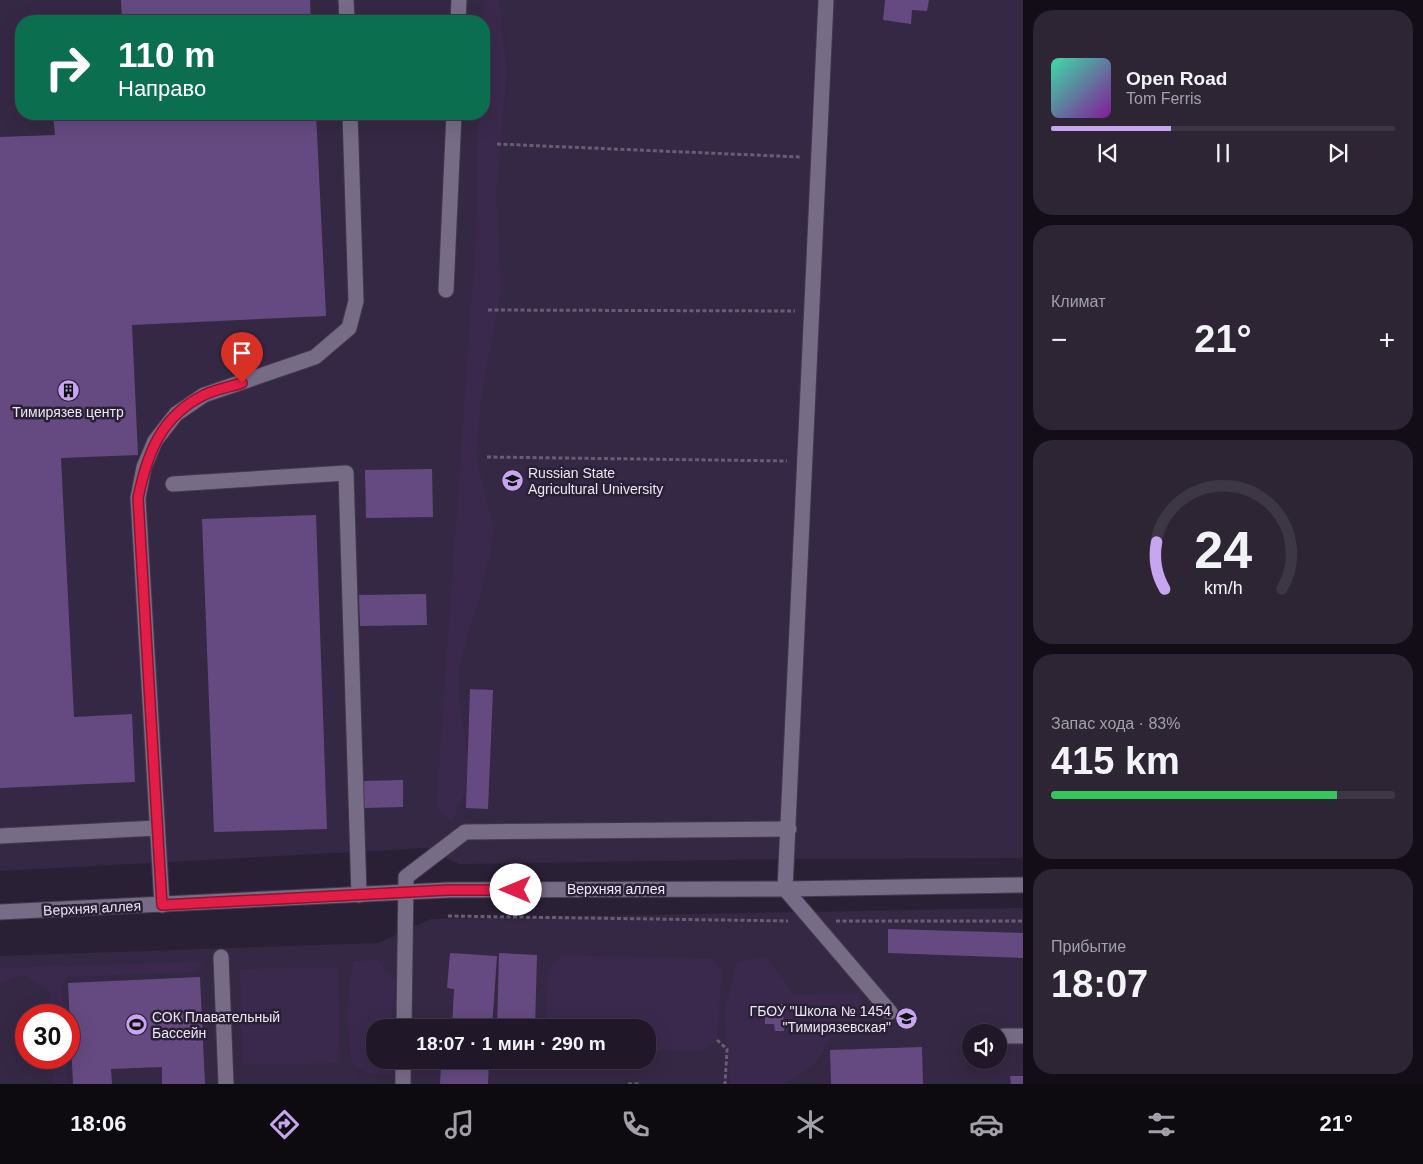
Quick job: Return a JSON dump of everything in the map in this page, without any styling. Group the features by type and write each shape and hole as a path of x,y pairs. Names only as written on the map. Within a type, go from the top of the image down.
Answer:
{"street":[{"path":"346,0 347,15"},
{"path":"458,15 459,0"},
{"path":"826,0 785,888 890,1012"},
{"path":"162,905 138,498 144,468 155,441 176,414 204,395 314,357 349,328 356,300 350,120"},
{"path":"446,290 454,120"},
{"path":"173,484 346,472 360,895"},
{"path":"0,836 157,828"},
{"path":"404,1019 406,878 465,832 789,829"},
{"name":"Верхняя аллея","path":"0,912 448,890 1023,885"},
{"path":"221,957 226,1084"},
{"path":"1007,1036 1023,1036"},
{"path":"403,1069 403,1084"}],"path":[{"path":"497,144 819,157"},
{"path":"488,310 812,311"},
{"path":"487,457 806,462"},
{"path":"448,916 812,921 1023,921"},
{"path":"717,1040 727,1049 725,1084"},
{"path":"628,1084 640,1084"}],"shaded area":[{"name":"Russian State Agricultural University","path":"0,0 1023,0 1023,858 787,859 459,864 427,848 0,871"},
{"path":"485,0 499,0 507,71 496,196 501,289 481,399 476,456 494,531 481,594 468,632 459,670 459,700 471,780 452,821 437,807 476,237 478,120 490,120 490,15 483,15"},
{"path":"1023,908 1023,1084 0,1084 0,956 378,943 431,919"},
{"path":"563,955 712,959 722,972 717,1040 702,1051 656,1050 656,1019 546,1019 548,970"},
{"path":"767,957 794,995 859,993 863,1006 856,1029 831,1038 816,1062 786,1084 730,1084 725,1012 737,962"},
{"path":"377,960 396,982 393,1019 366,1019 366,1069 393,1069 392,1075 367,1073 351,1062 347,1012 353,961"},
{"path":"198,962 203,966 195,972 67,977 62,986 63,1004 50,1004 49,990 21,975 0,984 0,968"},
{"path":"337,967 340,1063 243,1065 240,969"},
{"path":"52,1069 67,1069 68,1084 53,1084"}],"building":[{"path":"121,0 310,0 311,15 122,15"},
{"path":"885,0 929,0 927,11 912,10 911,24 883,20"},
{"name":"Тимирязев центр","path":"54,120 316,120 326,316 132,325 138,455 61,458 74,717 132,714 135,782 0,788 0,137 55,135"},
{"path":"432,469 433,517 366,518 365,470"},
{"path":"316,515 327,829 214,832 202,519"},
{"path":"426,594 427,625 360,626 359,595"},
{"path":"470,689 493,690 488,809 466,808"},
{"path":"403,780 403,807 363,808 362,781"},
{"path":"888,929 1023,933 1023,958 888,953"},
{"path":"450,953 497,956 493,1019 452,1019 454,989 447,988"},
{"path":"499,953 537,955 535,1019 497,1019"},
{"name":"СОК Плавательный Бассейн","path":"200,977 205,1084 162,1084 162,1067 111,1069 112,1084 73,1084 72,1069 80,1069 80,1004 69,1004 68,983"},
{"path":"783,1004 784,1031 775,1031 774,1024 765,1024 765,1005"},
{"path":"922,1047 923,1084 831,1084 830,1050"},
{"path":"441,1069 489,1069 488,1084 440,1084"},
{"path":"1010,1076 1023,1076 1023,1084 1011,1084"}],"place":[{"name":"Тимирязев центр","path":"68,390"},
{"name":"Russian State Agricultural University","path":"512,481"},
{"name":"ГБОУ \"Школа № 1454 \"Тимирязевская\"","path":"907,1019"},
{"name":"СОК Плавательный Бассейн","path":"136,1025"}],"route":[{"path":"242,383 204,395 176,414 155,441 144,468 138,498 162,905 448,890 516,890"}]}
